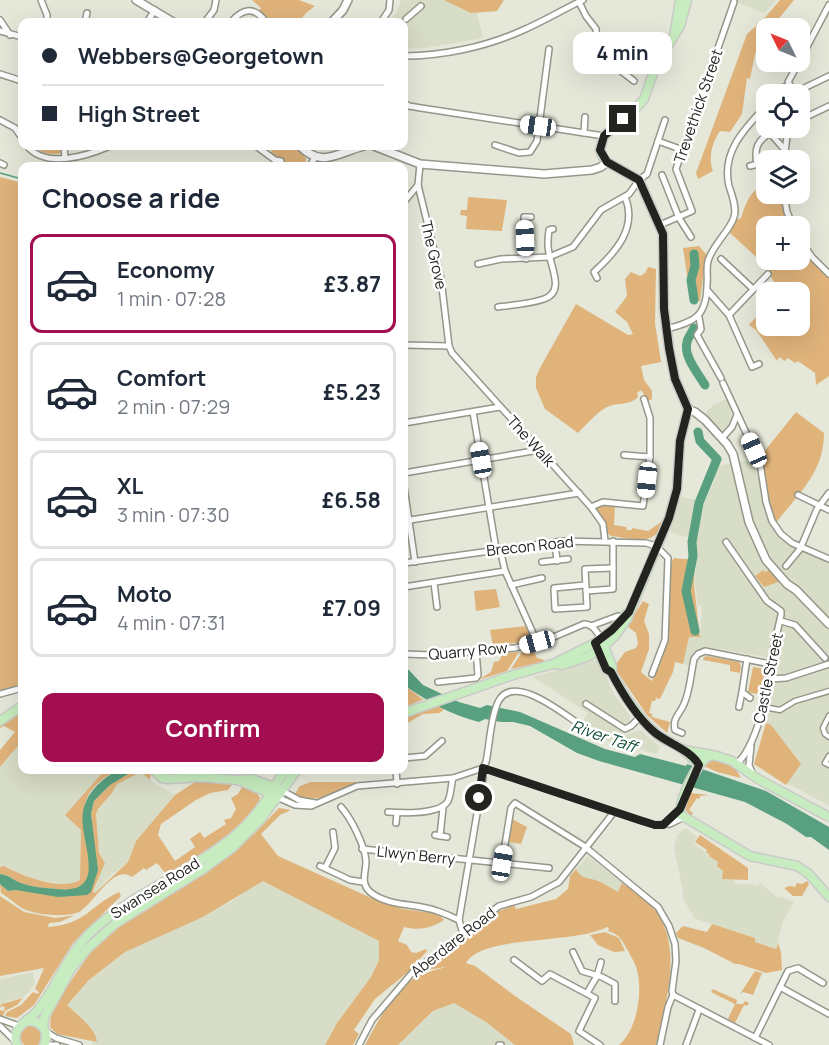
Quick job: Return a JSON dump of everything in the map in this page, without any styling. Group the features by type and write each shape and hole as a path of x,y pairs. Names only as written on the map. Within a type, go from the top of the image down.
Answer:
{"main road":[{"path":"674,34 680,0"},
{"path":"408,712 553,664 562,665 587,657 599,642 623,626 674,504 680,441 688,409 672,366 666,329 664,242 660,225 639,180 607,162 600,150 604,136 640,105 656,65 683,19 687,0"},
{"path":"599,642 606,669 611,672 640,717 659,736 684,750 698,767"},
{"path":"0,721 18,709"},
{"path":"684,750 717,756 736,763 758,779 829,817"},
{"path":"709,756 698,767 688,788 682,813 750,856 796,866 809,874 829,897"},
{"path":"158,774 168,779 200,777 252,779 276,792"},
{"path":"276,792 285,774"},
{"path":"276,792 293,774"},
{"name":"Swansea Road","path":"16,1043 15,1033 38,1010 65,965 90,933 121,908 183,872 231,838 276,792"},
{"name":"Swansea Road","path":"44,1045 46,1040 45,1016 71,969 96,939 116,923 203,869 232,848 251,831 276,792"},
{"path":"23,1023 36,1022 44,1029"}],"street":[{"path":"41,0 47,18"},
{"path":"136,0 167,18"},
{"path":"208,18 216,5 216,0"},
{"path":"336,18 348,0"},
{"path":"383,18 390,0"},
{"path":"408,57 442,54 491,42 519,32 581,1 586,16 596,29 597,47 603,57 634,81"},
{"name":"Trevethick Street","path":"679,218 693,211 676,169 734,2"},
{"path":"810,40 829,5"},
{"path":"407,18 421,6"},
{"path":"150,18 155,10"},
{"path":"234,18 247,11 263,18"},
{"path":"86,18 87,13"},
{"path":"0,20 10,34"},
{"path":"0,31 18,37"},
{"path":"495,145 519,153 530,152 537,141 549,49"},
{"path":"786,84 793,72"},
{"path":"0,82 2,75 18,80"},
{"path":"810,85 829,76"},
{"path":"408,105 604,136"},
{"path":"810,115 829,106"},
{"path":"584,133 585,117"},
{"path":"666,329 680,326 699,317 703,311 707,290 708,262 716,243 734,218 735,208 727,175 729,157 747,124 756,117"},
{"path":"0,120 15,128 18,132"},
{"path":"478,264 501,259 549,257 573,247 601,210 625,197 647,174 665,120"},
{"path":"774,138 785,150"},
{"path":"785,150 786,138"},
{"path":"658,141 682,150"},
{"path":"31,150 42,156 65,158 88,155 100,150"},
{"path":"64,150 65,158"},
{"path":"262,150 274,160 281,161"},
{"path":"305,150 315,157 332,157 352,150"},
{"path":"384,150 420,164 560,174 592,170 607,162"},
{"path":"756,150 756,164"},
{"path":"312,162 315,157"},
{"name":"The Grove","path":"420,164 418,185 441,279 449,346"},
{"path":"662,175 679,218 691,237"},
{"path":"408,197 418,185"},
{"path":"597,278 594,272 615,254 625,233 628,214 625,197"},
{"path":"526,259 524,217 531,217"},
{"path":"660,225 679,218"},
{"path":"498,307 542,300 555,290 555,279 549,257 549,230 553,230"},
{"path":"810,255 829,274"},
{"path":"721,259 753,289"},
{"path":"729,315 768,274"},
{"path":"707,290 729,315 752,367 759,364"},
{"path":"699,317 701,329 697,335 722,380 760,463 766,502 772,520 787,539 829,559"},
{"path":"408,345 449,346"},
{"name":"The Walk","path":"449,346 452,353 591,507 603,524 605,541"},
{"path":"591,507 603,502 643,506 650,456 650,418 644,399"},
{"path":"408,422 500,407"},
{"path":"688,409 705,420 733,454 749,522 762,552 784,582 796,590 829,624"},
{"path":"473,412 488,508 498,549 505,571 537,642"},
{"path":"722,438 732,426 737,415"},
{"path":"408,472 540,450"},
{"path":"624,455 650,456"},
{"path":"408,520 579,493"},
{"path":"786,566 801,547 820,506 829,493"},
{"path":"798,495 829,510"},
{"path":"408,529 415,562"},
{"path":"613,541 614,567 613,589 586,588 554,588 555,609 587,607 586,588 585,569 614,567"},
{"path":"555,542 557,561"},
{"name":"Brecon Road","path":"408,563 555,542 641,542 657,546"},
{"path":"726,542 767,601 781,611 781,621 795,625 825,658"},
{"path":"652,674 665,640 668,558 657,546"},
{"path":"542,562 568,559"},
{"path":"408,586 505,571"},
{"path":"511,585 542,578"},
{"path":"434,583 438,607"},
{"name":"Quarry Row","path":"408,654 432,655 515,648 580,625 591,626 618,616"},
{"name":"Castle Street","path":"736,763 740,762 751,746 764,707 770,679 770,664 781,621"},
{"path":"591,626 599,642"},
{"path":"438,682 476,678 478,675 476,651"},
{"path":"682,733 675,730 676,714 685,702 696,656 705,651 770,664"},
{"path":"739,707 747,659"},
{"path":"770,679 786,678 829,664"},
{"path":"0,694 18,689"},
{"path":"463,934 459,920 483,768 501,697 515,690 526,691 569,721 579,724"},
{"path":"764,707 780,710 795,701 829,691"},
{"path":"742,692 750,698"},
{"path":"586,704 623,729 631,726 640,717"},
{"path":"829,716 823,728 829,737"},
{"path":"408,758 425,756 440,743 445,750"},
{"path":"751,746 749,765 752,773"},
{"path":"829,756 825,763 829,765"},
{"path":"276,792 300,806 317,803 357,786 453,778 483,768 655,825 663,825 682,813"},
{"path":"396,774 397,784"},
{"path":"447,837 437,835 453,778"},
{"path":"502,863 511,808 515,803 586,848 654,902 669,926 674,941 676,961 672,991 674,995 767,1044"},
{"path":"388,812 406,814 443,808"},
{"path":"345,809 358,835 366,860 363,882 368,890 384,900 437,910 459,920"},
{"name":"Aberdare Road","path":"359,1045 372,1020 401,984 425,962 500,906 552,888 569,872 614,812"},
{"path":"396,824 397,813"},
{"path":"333,832 335,841 332,855 322,867 350,880 363,882"},
{"path":"327,842 335,841"},
{"name":"Llwyn Berry","path":"362,849 549,868"},
{"path":"573,952 580,969 602,977 616,986 615,1001"},
{"path":"514,960 542,981 550,974 595,998 579,1031 600,1045"},
{"path":"587,993 597,976 601,962"},
{"path":"755,1038 788,971 794,968 823,983"},
{"path":"780,987 829,1014"},
{"path":"660,1045 668,1007 674,995"},
{"path":"686,1045 699,1010"},
{"path":"0,1019 23,1023"},
{"path":"0,1026 16,1043"},
{"path":"44,1029 56,1038 79,1045"},
{"path":"50,1045 57,1045"}],"shaded area":[{"path":"252,0 299,0 315,6 302,18 265,18 258,11 261,8"},
{"path":"401,0 504,0 497,11 477,13 483,38 426,48 408,49 408,18 392,18 397,12"},
{"path":"444,0 504,0 497,11 471,13"},
{"path":"738,0 777,0 764,13 739,3"},
{"path":"780,0 794,0 779,18 765,18"},
{"path":"756,26 756,52 750,79 747,78 742,114 730,132 720,131 712,151 713,171 698,179 696,173 747,34"},
{"path":"39,150 63,150 63,152 55,154"},
{"path":"272,150 299,150 306,158 306,162 282,162 270,154"},
{"path":"0,177 18,182 18,685 0,690"},
{"path":"756,190 756,204 782,204 786,216 756,216 756,257 729,232 736,220 741,218 752,193"},
{"path":"468,197 507,200 502,231 466,229 467,216 460,215 461,210 467,210"},
{"path":"699,246 706,254 700,301 694,300 689,288 683,248"},
{"path":"810,259 829,277 829,376 816,385 815,373 798,361 795,363 788,358 785,361 779,357 777,361 760,336 810,336 810,282 774,282 768,270 810,270"},
{"path":"648,267 656,269 655,323 661,362 641,366 644,380 652,391 652,399 648,401 641,390 637,393 638,397 631,402 603,409 578,433 545,409 536,388 536,377 576,304 628,335 633,334 627,322 615,312 627,296 625,279 631,272 640,276"},
{"path":"756,317 756,330 749,325"},
{"path":"727,399 734,418 723,434 704,414 713,405"},
{"path":"796,412 824,433 823,447 815,471 801,493 775,524 759,458"},
{"path":"756,459 761,474 765,509 774,529 781,537 829,561 829,806 787,783 800,765 757,710 766,657 705,647 694,652 689,665 683,664 689,637 700,637 702,605 698,605 695,584 697,525 715,479 713,467"},
{"path":"680,497 698,500 690,538 670,532"},
{"path":"603,503 615,506 614,525 626,527 627,530 632,530 632,528 648,531 663,518 665,519 661,528 650,538 636,540 611,536 594,508"},
{"path":"674,558 695,560 694,585 700,637 689,637 683,664 675,662 673,672 660,699 656,698 652,701 649,713 652,717 670,722 667,733 647,715 616,670 616,664 625,652 636,648 638,643 636,633 627,626 643,601 649,604 644,621 649,634 649,649 641,672 652,681 666,643 669,566"},
{"path":"763,570 765,572 769,570 781,581 764,587 755,576"},
{"path":"496,589 500,607 476,611 474,591"},
{"path":"527,626 532,641 493,646 490,630"},
{"path":"535,647 537,658 544,660 543,662 511,669 522,652"},
{"path":"519,652 507,671 478,680 491,672 494,662 499,661 503,653"},
{"path":"707,656 739,662 740,673 730,671 730,665 703,660"},
{"path":"593,660 599,662 614,694 630,716 630,722 623,725 586,702 584,706 626,735 640,730 660,747 656,754 594,737 579,727 588,713 533,677"},
{"path":"753,667 765,669 761,695 748,692"},
{"path":"408,669 423,685 459,702 480,708 487,705 520,712 605,749 635,757 640,754 686,766 687,764 766,791 829,827 829,850 811,837 806,837 787,824 745,802 599,761 577,753 530,726 485,719 479,722 430,702 408,688"},
{"path":"408,688 424,699 408,705"},
{"path":"437,706 444,709 440,713 423,714 408,723 408,717"},
{"path":"18,714 18,746 0,767 0,750 15,732 4,726 0,728 0,725"},
{"path":"766,723 771,725 801,764 786,785 754,764"},
{"path":"18,746 18,774 102,774 66,815 81,830 80,880 73,884 42,881 21,875 4,866 0,867 0,767"},
{"path":"713,760 734,766 741,778 704,766"},
{"path":"101,774 110,774 92,789 84,808 89,867 84,885 67,889 39,887 18,882 0,874 0,867 4,866 31,878 52,883 63,884 80,880 81,830 65,815"},
{"path":"111,774 128,774 110,785 94,801 91,814 98,870 91,892 87,895 58,897 16,890 8,891 0,884 0,874 18,882 43,888 74,889 84,883 88,875 89,863 83,812 87,799"},
{"path":"128,774 137,774 117,784 96,814 99,853 105,863 93,891 95,893 128,862 136,841 175,795 195,782 232,785 228,790 210,793 196,800 161,824 158,835 175,861 195,847 190,839 200,832 204,838 226,824 224,820 231,818 236,809 231,798 238,794 242,787 256,792 260,798 245,820 233,831 190,861 167,875 157,863 146,870 144,868 132,877 125,874 118,876 104,886 79,912 57,915 40,914 25,910 1,893 0,884 8,891 87,895 94,849 91,814 94,801 110,785"},
{"path":"137,774 143,774 175,795 136,841 128,862 110,876 95,893 93,891 105,863 99,853 96,814 117,784"},
{"path":"143,774 151,774 150,780"},
{"path":"311,782 365,783 321,798 303,798 294,795 300,786"},
{"path":"691,793 709,795 697,798 689,810 693,813 691,816 685,809"},
{"path":"279,808 291,810 280,815 261,834 278,856 378,901 403,909 439,914 444,920 425,928 404,927 398,941 407,945 411,952 416,953 426,949 427,951 408,972 375,999 354,1030 359,1034 353,1045 325,1045 337,1023 371,977 379,960 379,941 263,881 203,917 125,952 89,980 67,1005 89,1027 97,1042 57,1034 50,1027 54,1006 92,950 115,929 206,872 230,854 254,834"},
{"path":"512,819 527,827 521,844 509,842"},
{"path":"686,828 697,837 693,843 718,862 724,871 722,879 734,879 736,884 755,884 756,887 761,883 779,899 780,896 794,902 783,921 776,949 754,941 755,938 693,918 683,899 674,848 677,835"},
{"path":"700,835 748,868 748,880 722,879 723,871 717,866 718,862 709,856 707,850 695,842"},
{"path":"215,853 217,855 125,913 123,910"},
{"path":"588,856 622,883 618,893 598,880 587,879 578,874 576,869"},
{"path":"576,869 584,877 601,882 618,892 622,883 649,903 662,921 668,938 670,973 656,1045 619,1045 634,1020 639,999 639,979 635,964 623,943 618,936 608,931 607,927 592,933 491,948 476,954 466,963 475,966 571,1034 574,1045 515,1045 486,1022 454,1003 433,1011 398,1045 365,1045 386,1009 405,985 421,975 445,967 418,974 423,969 497,912 514,905 516,909 556,899 568,889 570,876"},
{"path":"260,881 266,881 379,941 379,960 371,977 337,1023 325,1045 92,1045 93,1041 97,1041 92,1031 66,1005 89,980 132,947 203,917 232,901"},
{"path":"807,881 809,884 802,896 793,896 784,888 795,887 797,883 802,884"},
{"path":"119,892 121,896 73,943 34,1005 17,1018 5,1016 7,1012 21,1005 33,992 38,994 39,992 35,989 44,968 0,976 0,896 24,912 56,918 75,915 60,922 49,923 48,927 80,918"},
{"path":"712,924 755,938 755,942 776,949 778,943 782,970 766,973 735,964 678,938 676,933 683,926 707,932"},
{"path":"605,932 619,938 625,951 614,952 598,945 590,935"},
{"path":"755,971 762,973 753,995 743,992 740,994"},
{"path":"33,972 35,984 23,998 7,1001 0,1006 0,979"},
{"path":"713,989 737,1000 736,1004 743,1004 745,1001 749,1003 747,1006 744,1005 735,1023 728,1019 735,1004 711,992"},
{"path":"23,998 17,1005 5,1011 2,1018 0,1017 0,1010 4,1011 5,1007 1,1006 0,1009 0,1006 2,1004"},
{"path":"454,1002 486,1022 515,1045 398,1045 434,1011"},
{"path":"31,1025 39,1028 41,1032 39,1044 27,1046 23,1044 20,1036 23,1028"}],"waterway":[{"path":"0,173 18,178"},
{"path":"694,254 695,266 691,280 694,300"},
{"path":"694,328 688,338 687,353 705,385"},
{"path":"695,631 686,591 693,556 692,542 699,503 717,459 700,441 698,432"}],"route":[{"path":"479,798 483,768 639,820 663,825 680,809 699,765 696,759 653,731 640,717 611,672 606,669 595,643 612,630 629,612 669,518 677,489 677,459 683,423 688,409 675,379 669,348 664,309 665,256 660,225 639,180 607,162 600,150 604,136 623,119"}],"water label":[{"name":"River Taff","path":"604,736"}]}
